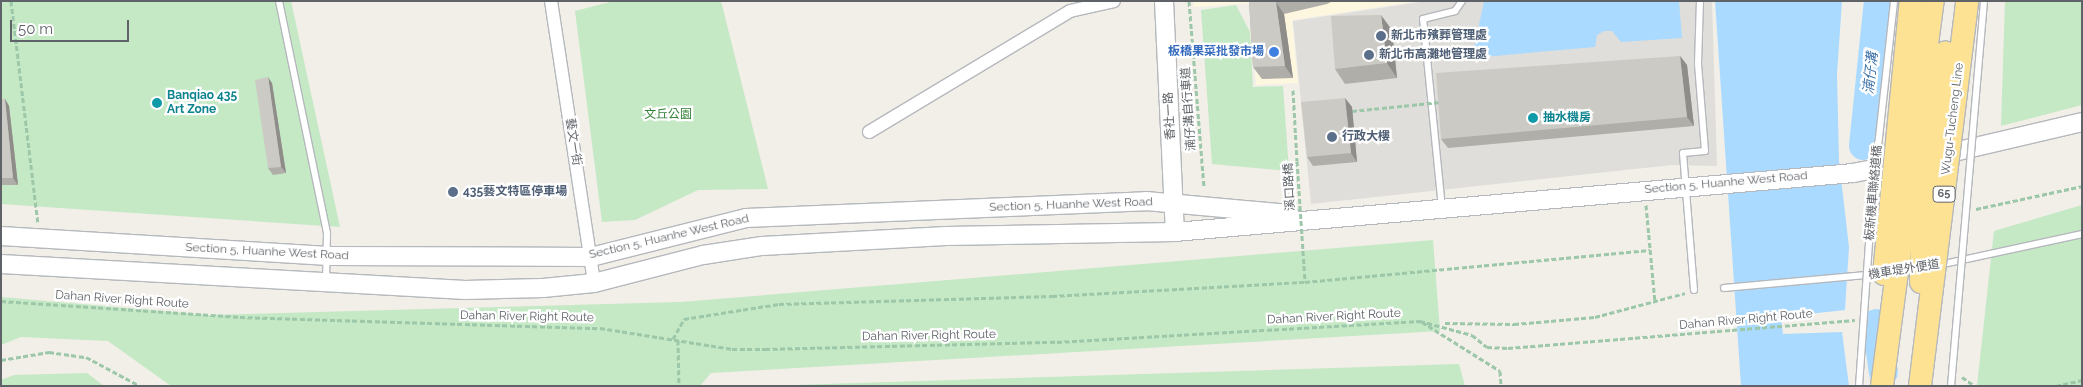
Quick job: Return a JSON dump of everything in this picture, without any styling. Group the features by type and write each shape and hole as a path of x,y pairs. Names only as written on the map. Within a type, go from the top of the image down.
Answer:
{"highway":[{"path":"1882,386 1884,257 1911,1"},
{"path":"1882,386 1933,1"},
{"path":"1920,386 1922,228 1952,1"},
{"name":"Wugu-Tucheng Line","path":"1920,386 1967,1"}],"street":[{"name":"藝文一街","path":"551,1 594,283"},
{"path":"869,132 1070,11 1114,1"},
{"name":"香社一路","path":"1164,1 1175,204 1174,232"},
{"name":"Section 5, Huanhe West Road","path":"1,264 465,290 594,283 703,255 762,246 946,236 1174,232 1442,210 1686,184 1853,173 2082,122"},
{"name":"Section 5, Huanhe West Road","path":"1,236 39,240 328,256 591,257 746,218 1175,204 1336,218"}],"lane":[{"path":"280,1 328,256 326,282"},
{"path":"1442,210 1423,18 1455,12 1462,1"},
{"path":"1694,290 1683,153 1705,151 1698,64 1700,1"},
{"name":"板新機車聯絡道橋","path":"1858,386 1872,202 1894,1"},
{"path":"1951,386 1984,1"},
{"name":"機車堤外便道","path":"1724,288 1855,277 1959,262 2082,234"}],"path":[{"path":"11,1 39,240"},
{"name":"湳仔溝自行車道","path":"1189,1 1204,186"},
{"name":"溪口路橋","path":"1293,90 1304,282"},
{"path":"1352,111 1444,102"},
{"path":"1646,203 1655,302"},
{"path":"673,339 684,319 778,304 1304,282 1650,250"},
{"path":"1442,323 1514,324 1595,317 1694,290"},
{"name":"Dahan River Right Route","path":"1,301 240,317 600,328 678,340 765,349 1057,342 1420,321 1442,323 1472,335 1486,347 1508,348 1852,320"},
{"path":"1420,321 1500,371 1501,386"},
{"path":"678,340 678,386"},
{"path":"1,360 50,352 86,357 140,386"},
{"path":"2056,386 2082,380"}],"shaded area":[{"name":"板橋果菜批發市場","path":"1193,1 1418,1 1292,20 1298,83 1256,85 1250,3 1194,7"},
{"path":"1427,1 1712,1 1717,166 1672,165 1311,204 1293,21"}],"green space":[{"name":"Banqiao 435 Art Zone","path":"1,1 291,1 340,227 1,204"},
{"name":"文丘公園","path":"614,1 721,1 768,189 698,190 635,220 602,222 575,11"},
{"path":"2005,1 2082,1 2082,105 2001,126"},
{"path":"1236,5 1250,32 1253,87 1283,86 1289,171 1212,164 1201,10"},
{"path":"2082,205 2082,386 1977,386 1994,231"},
{"path":"1433,240 1440,331 711,373 700,386 171,386 108,341 21,337 1,345 1,297 208,315 681,302"},
{"path":"1459,364 1465,386 761,386"},
{"path":"87,373 104,386 1,386 1,380 14,375"}],"water":[{"path":"1484,1 1679,1 1682,38 1621,42 1612,31 1604,31 1597,35 1595,47 1472,58"},
{"path":"1715,1 1842,1 1837,74 1839,161 1849,247 1845,310 1781,317 1783,334 1842,332 1849,386 1741,386"}],"building":[{"path":"1249,1 1281,1 1276,2 1285,66 1253,67"},
{"path":"1381,15 1387,63 1335,69 1331,16"},
{"name":"抽水機房","path":"1680,56 1687,117 1441,139 1436,73"},
{"path":"268,77 281,167 268,168 255,80"},
{"name":"行政大樓","path":"1345,98 1351,153 1307,157 1301,102"},
{"path":"1,99 5,99 13,178 1,178"}],"waterway":[{"name":"湳仔溝","path":"1863,145 1878,1"},
{"name":"湳仔溝","path":"1876,323 1883,372"}],"place":[{"name":"新北市殯葬管理處","path":"1381,36"},
{"name":"板橋果菜批發市場","path":"1274,52"},
{"name":"新北市高灘地管理處","path":"1369,55"},
{"name":"Banqiao 435 Art Zone","path":"157,103"},
{"name":"抽水機房","path":"1533,118"},
{"name":"行政大樓","path":"1332,137"},
{"name":"435藝文特區停車場","path":"453,192"}]}
